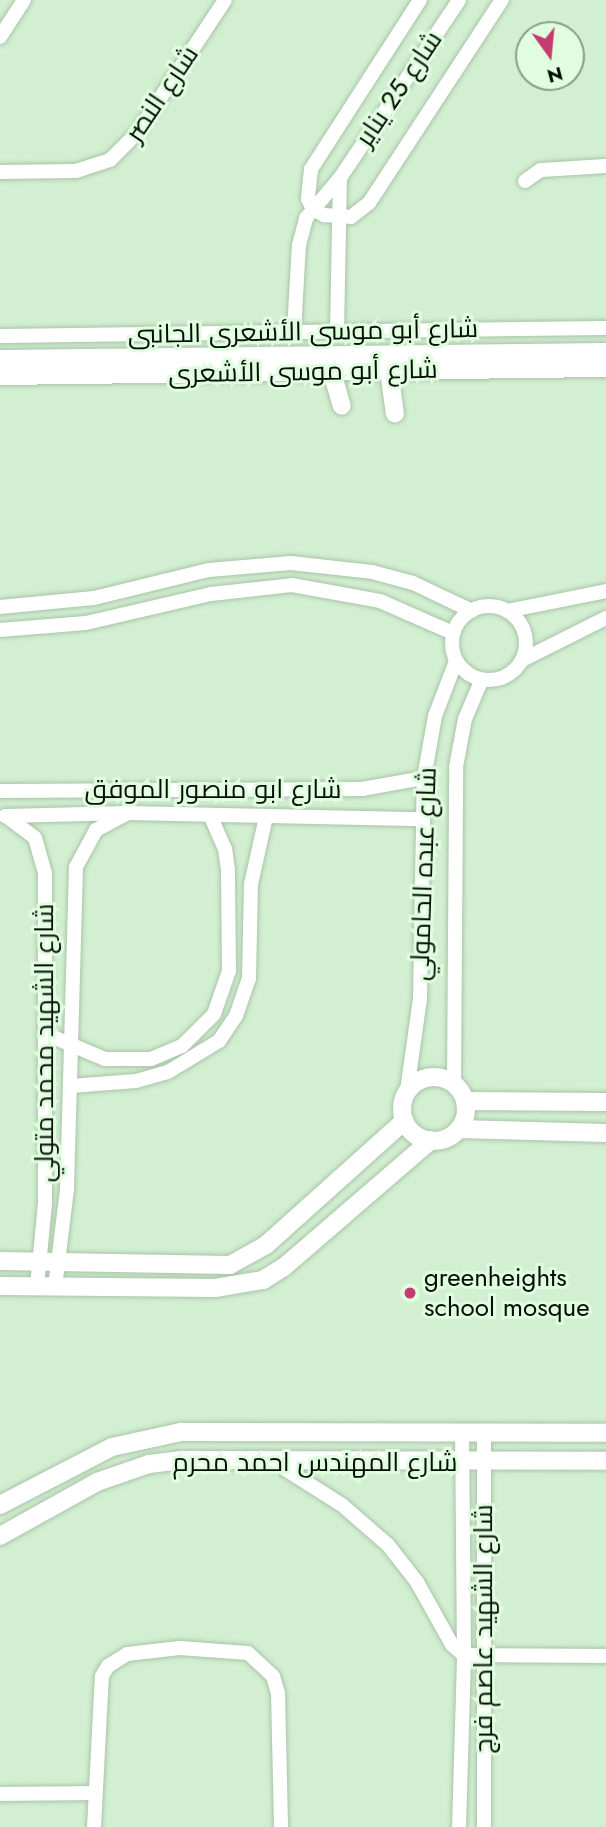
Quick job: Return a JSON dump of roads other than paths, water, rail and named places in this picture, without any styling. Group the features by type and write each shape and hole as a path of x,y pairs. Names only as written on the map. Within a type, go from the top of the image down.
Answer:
{"street":[{"path":"0,37 24,0"},
{"name":"شارع النصر","path":"0,172 76,171 110,160 137,132 225,0"},
{"path":"419,0 311,169 307,190 313,209 339,219 351,217 369,203 502,0"},
{"name":"شارع 25 يناير","path":"293,331 299,245 303,225 340,178 459,0"},
{"path":"525,181 541,170 606,166"},
{"path":"337,332 340,178"},
{"name":"شارع أبو موسى الأشعرى الجانبى","path":"0,335 606,328"},
{"name":"شارع أبو موسى الأشعرى","path":"0,376 32,384 154,383 389,371 479,379 536,361 606,352"},
{"name":"شارع أبو موسى الأشعرى","path":"0,359 536,361 606,368"},
{"path":"389,371 395,414"},
{"path":"332,372 342,405"},
{"path":"0,607 94,598 209,570 291,563 372,572 412,583 472,611"},
{"path":"0,630 86,623 230,590 292,585 361,595 453,633"},
{"path":"606,591 507,611 489,606 472,611 453,633 456,661 482,679 501,678 522,660 606,618"},
{"path":"507,611 524,632 522,660"},
{"name":"شارع عبده الحامولي","path":"407,1091 421,999 424,778 435,716 456,661"},
{"name":"شارع عبده الحامولي","path":"454,1084 456,767 465,719 482,679"},
{"name":"شارع ابو منصور الموفق","path":"0,790 51,792 362,789 424,778"},
{"path":"239,791 239,816"},
{"path":"51,792 51,816"},
{"name":"شارع ابو منصور الموفق","path":"3,816 128,813 422,819"},
{"name":"شارع الشهيد محمد متولي","path":"46,1287 59,1262 71,1086 76,867 96,831 128,813"},
{"name":"شارع الشهيد محمد متولي","path":"3,816 35,838 44,863 45,1203 40,1261 46,1287"},
{"path":"46,1034 113,1061 151,1059 182,1046 214,1014 229,971 228,870 225,849 210,816"},
{"path":"71,1086 136,1081 168,1072 219,1041 236,1016 250,979 251,884 266,817"},
{"path":"0,1261 210,1267 249,1257 404,1121 407,1091 429,1077 454,1084 465,1101 465,1116 459,1129 446,1138 431,1140 418,1136 404,1121"},
{"path":"465,1101 606,1102"},
{"path":"459,1129 606,1133"},
{"path":"0,1286 215,1288 263,1280 284,1267 431,1140"},
{"name":"شارع الشهيد عاصم فرج","path":"459,1827 464,1655 462,1432"},
{"name":"شارع الشهيد عاصم فرج","path":"484,1432 484,1827"},
{"name":"شارع المهندس احمد محرم","path":"0,1505 112,1447 170,1433 606,1433"},
{"name":"شارع المهندس احمد محرم","path":"0,1536 97,1482 149,1464 606,1461"},
{"path":"274,1462 342,1505 388,1545 417,1582 452,1645 464,1655 606,1656"},
{"path":"94,1827 99,1687 108,1666 127,1654 180,1648 232,1649 263,1662 276,1684 281,1827"},
{"path":"0,1794 94,1793"}],"place":[{"name":"greenheights school mosque","path":"410,1293"}]}
